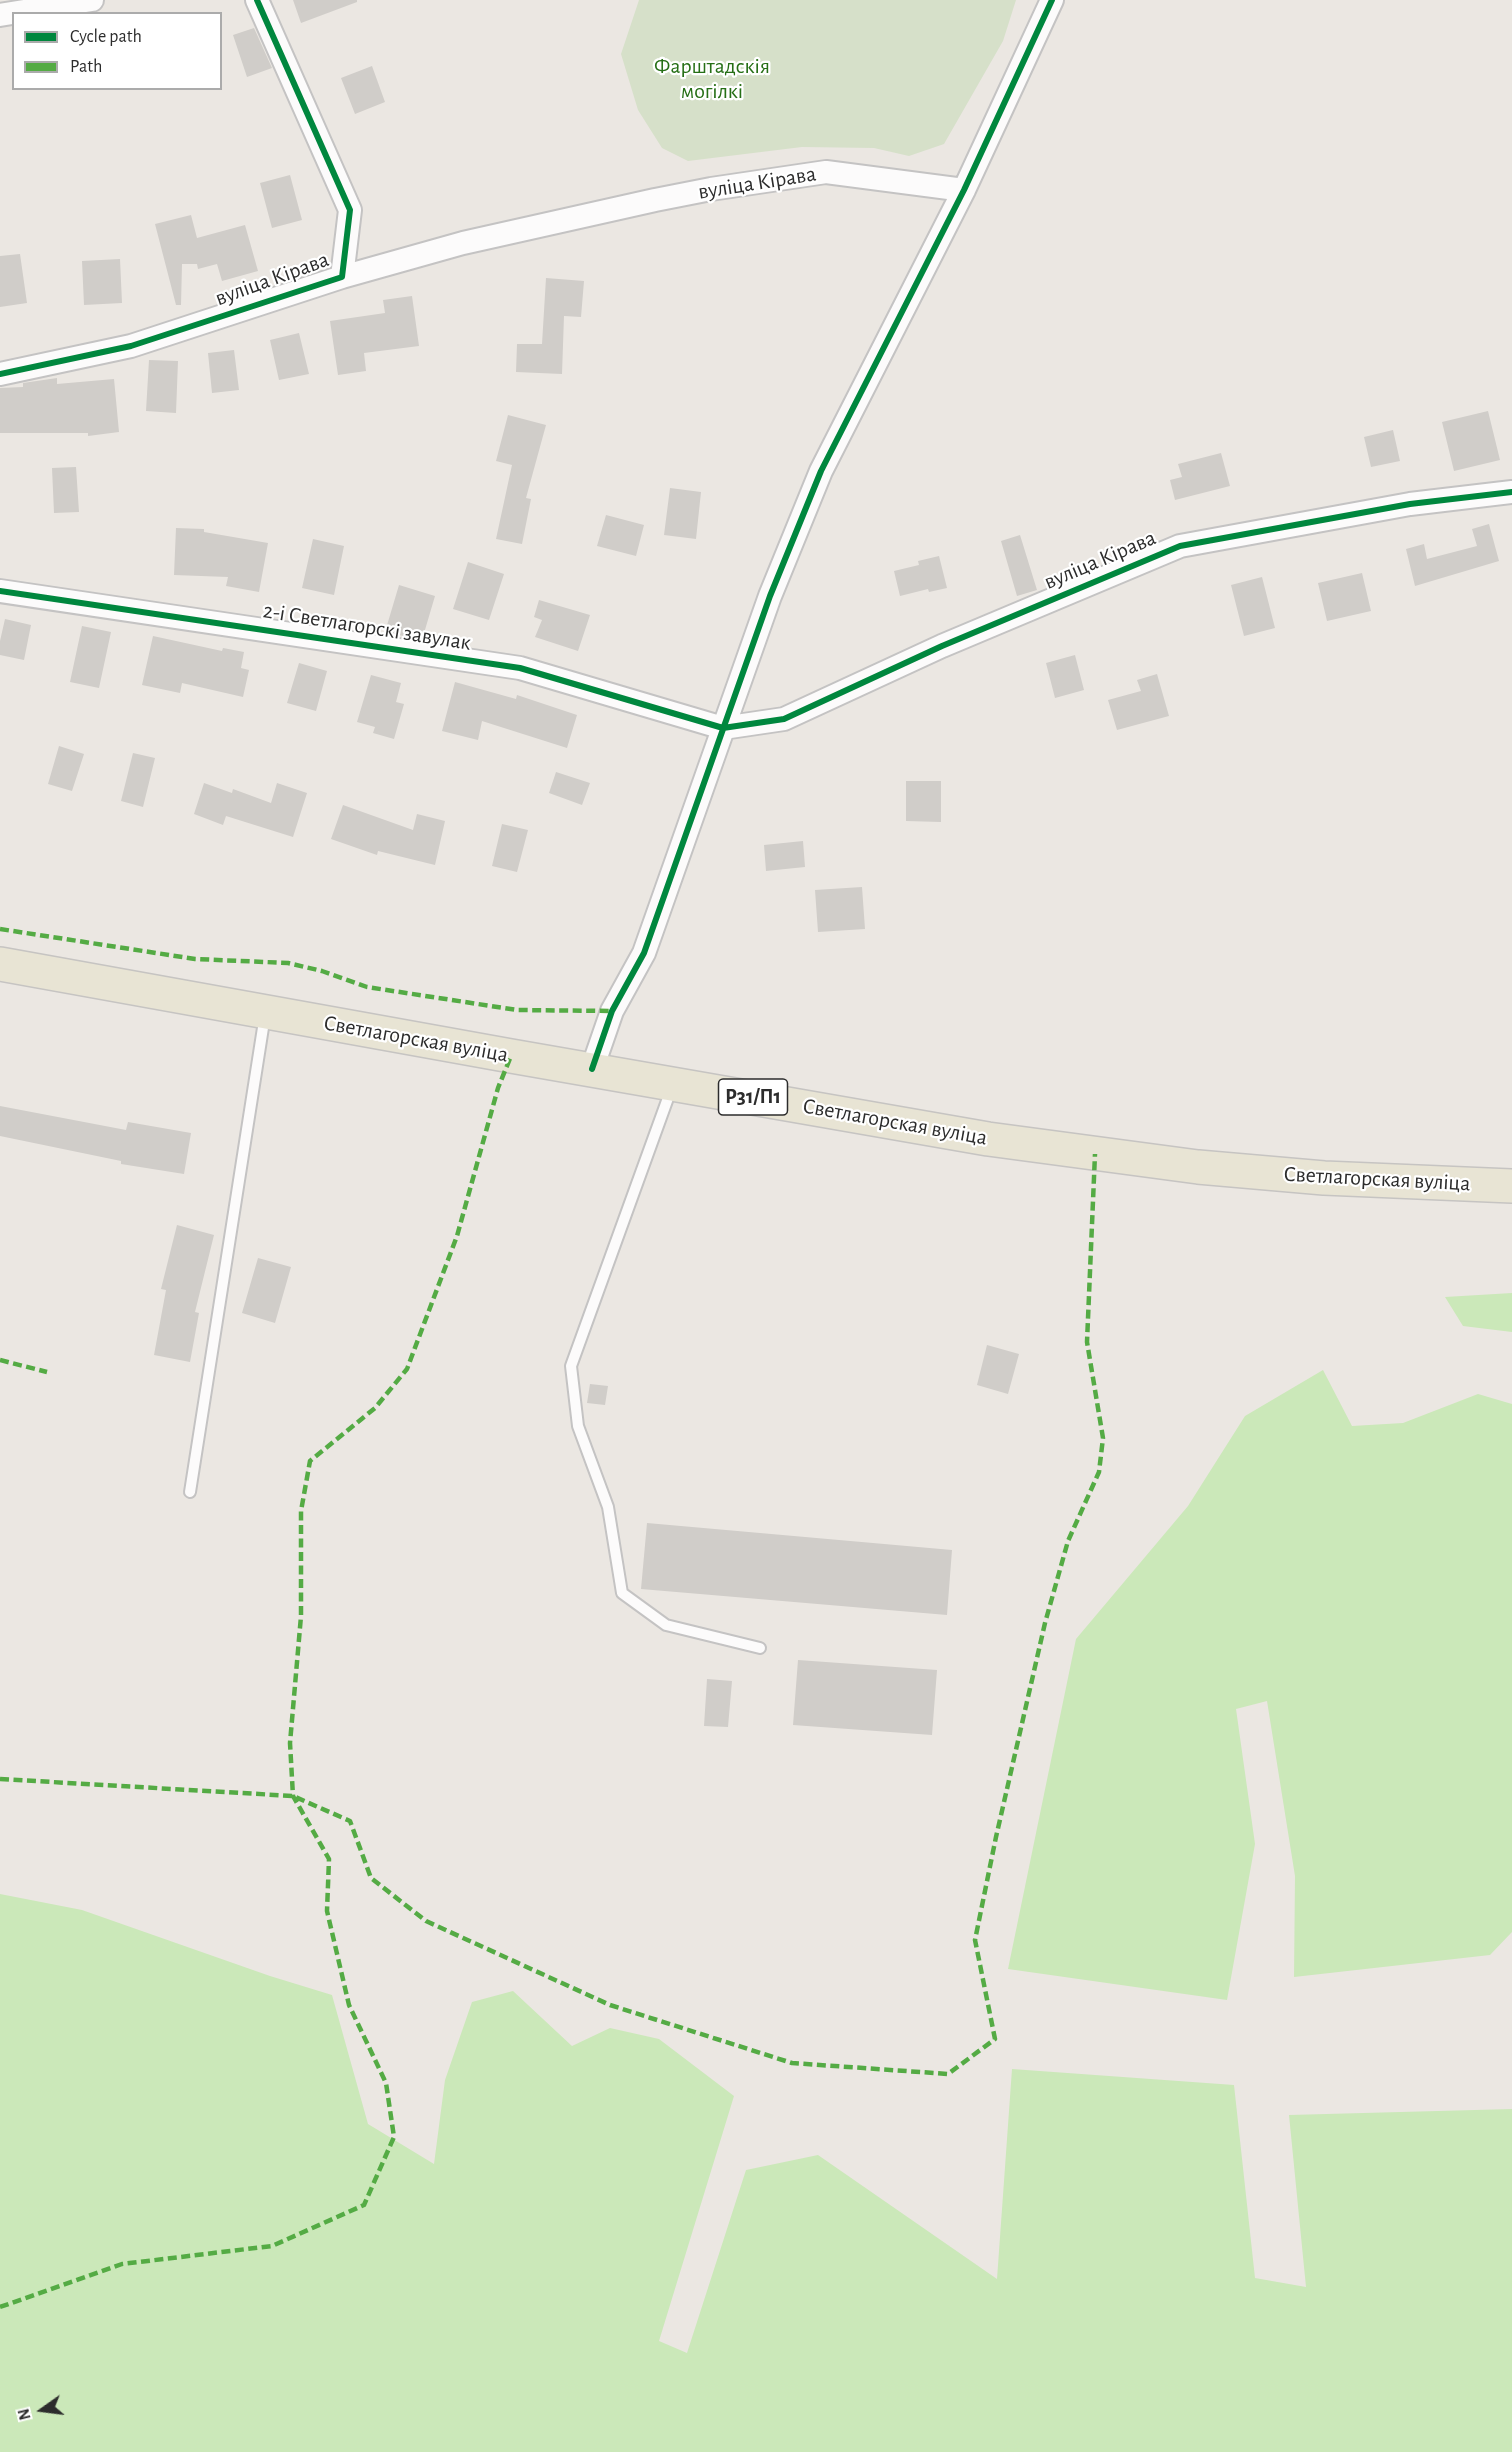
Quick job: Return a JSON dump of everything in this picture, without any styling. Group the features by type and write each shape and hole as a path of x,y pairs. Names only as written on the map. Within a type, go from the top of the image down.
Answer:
{"main road":[{"name":"Светлагорская вуліца","path":"0,964 988,1139 1187,1166 1324,1178 1512,1186"}],"street":[{"path":"18,12 92,0"},
{"name":"вуліца Кірава","path":"257,0 350,210 342,277"},
{"path":"592,1069 612,1011 644,953 770,597 821,471 964,190 1052,0"},
{"name":"вуліца Кірава","path":"0,374 131,346 342,277 463,243 711,189 826,172 964,190"},
{"name":"вуліца Кірава","path":"723,728 784,719 942,646 1180,546 1410,504 1512,492"},
{"name":"2-і Светлагорскі завулак","path":"0,591 520,668 723,728"}],"lane":[{"path":"190,1492 265,1012"},
{"path":"673,1084 571,1366 578,1426 608,1507 622,1593 666,1625 760,1648"}],"green space":[{"name":"Фарштадскія могілкі","path":"639,0 1016,0 1003,41 944,144 909,156 874,148 802,147 688,161 662,148 638,110 621,54"},
{"path":"1512,1293 1512,1332 1463,1326 1445,1297"},
{"path":"1323,1370 1352,1426 1403,1423 1478,1394 1512,1404 1512,1932 1490,1955 1294,1977 1295,1876 1267,1701 1236,1709 1255,1844 1227,2000 1008,1969 1076,1639 1188,1506 1245,1416"},
{"path":"0,1894 82,1910 270,1976 332,1995 368,2124 434,2164 445,2080 472,2002 513,1991 572,2046 610,2028 659,2039 734,2096 659,2341 687,2353 746,2170 818,2155 997,2279 1012,2069 1234,2085 1255,2278 1306,2287 1289,2115 1512,2109 1512,2452 0,2452"}],"building":[{"path":"293,0 357,0 357,2 301,23"},
{"path":"254,28 272,68 247,77 233,35"},
{"path":"372,66 385,102 355,114 341,78"},
{"path":"290,175 302,220 272,228 260,183"},
{"path":"191,215 197,238 245,225 258,271 222,281 217,264 198,269 197,264 182,264 181,305 176,305 155,224"},
{"path":"20,254 27,303 0,307 0,256"},
{"path":"120,259 122,303 84,305 82,261"},
{"path":"546,278 584,281 581,317 564,316 562,374 516,372 517,344 542,344"},
{"path":"412,296 419,346 364,353 366,371 338,375 330,321 385,313 383,300"},
{"path":"299,333 309,374 279,380 270,340"},
{"path":"234,350 239,390 212,393 208,353"},
{"path":"149,360 178,361 176,413 146,411"},
{"path":"57,378 57,384 114,379 119,432 88,436 88,433 0,433 0,388 23,387 23,383"},
{"path":"1488,411 1500,460 1454,471 1442,422"},
{"path":"508,415 546,425 526,498 531,499 522,544 496,539 512,465 496,461"},
{"path":"1393,430 1400,461 1371,467 1364,437"},
{"path":"1221,453 1230,486 1175,500 1170,480 1182,477 1178,464"},
{"path":"76,467 79,512 54,513 52,468"},
{"path":"670,488 701,492 696,539 664,535"},
{"path":"606,515 644,525 636,556 597,546"},
{"path":"1489,524 1499,561 1415,586 1406,549 1424,544 1427,559 1477,546 1472,529"},
{"path":"176,528 204,529 204,532 268,543 259,592 226,586 228,577 174,575"},
{"path":"1020,535 1037,590 1017,596 1001,541"},
{"path":"313,539 344,546 334,595 302,588"},
{"path":"939,556 947,588 929,592 928,589 900,596 894,571 919,565 918,561"},
{"path":"468,562 504,574 489,620 453,609"},
{"path":"1362,573 1371,611 1327,621 1318,583"},
{"path":"1262,577 1275,628 1244,636 1231,585"},
{"path":"399,585 435,596 422,640 385,632"},
{"path":"539,600 590,615 578,651 535,637 542,620 534,617"},
{"path":"5,619 31,625 24,660 0,655 0,641"},
{"path":"82,626 111,632 99,688 70,682"},
{"path":"153,636 222,651 223,648 244,652 241,668 249,670 243,697 182,683 180,693 142,685"},
{"path":"1075,655 1084,690 1055,698 1046,663"},
{"path":"299,663 327,671 316,711 287,703"},
{"path":"1157,674 1169,716 1117,730 1108,700 1141,691 1137,680"},
{"path":"371,675 401,683 396,702 404,704 394,739 373,733 375,727 357,722"},
{"path":"455,682 516,699 517,695 577,715 567,748 482,721 478,740 442,731"},
{"path":"59,746 84,754 72,791 48,784"},
{"path":"133,753 155,758 143,807 121,801"},
{"path":"556,772 590,783 582,805 549,793"},
{"path":"906,781 941,781 941,822 906,821"},
{"path":"204,783 232,793 233,789 271,803 277,783 307,793 293,837 226,816 223,825 194,814"},
{"path":"343,805 413,830 417,814 445,821 435,865 378,851 377,855 331,839"},
{"path":"502,824 528,830 517,872 492,866"},
{"path":"803,841 805,867 766,871 764,845"},
{"path":"862,887 865,929 818,932 815,890"},
{"path":"0,1106 126,1130 128,1122 191,1133 184,1174 121,1164 121,1161 0,1136"},
{"path":"177,1225 214,1235 195,1312 199,1313 190,1362 154,1355 166,1290 161,1289"},
{"path":"258,1258 291,1267 275,1323 242,1313"},
{"path":"987,1345 1019,1354 1008,1394 977,1385"},
{"path":"590,1384 608,1386 605,1405 587,1403"},
{"path":"647,1523 952,1550 947,1615 641,1589"},
{"path":"798,1660 937,1670 932,1735 793,1725"},
{"path":"707,1679 732,1681 728,1727 704,1726"}],"marked path":[{"path":"0,929 195,959 288,963 322,971 367,987 517,1010 612,1011"},
{"path":"0,2307 122,2264 272,2246 364,2205 394,2137 386,2083 349,2005 327,1911 329,1859 293,1796 290,1743 301,1616 301,1511 310,1461 375,1408 407,1369 457,1236 498,1088 511,1056"},
{"path":"0,1779 293,1796 350,1821 371,1878 426,1921 610,2005 792,2063 948,2074 995,2039 975,1940 1045,1623 1068,1541 1099,1472 1103,1438 1087,1342 1095,1154"},
{"path":"0,1360 47,1372"}],"cycle path":[{"path":"0,374 131,346 342,277 350,210 257,0"},
{"path":"592,1069 612,1011 644,953 770,596 821,471 964,190 1052,0"},
{"path":"0,591 520,668 723,728 784,719 942,646 1180,546 1410,504 1512,492"}]}
